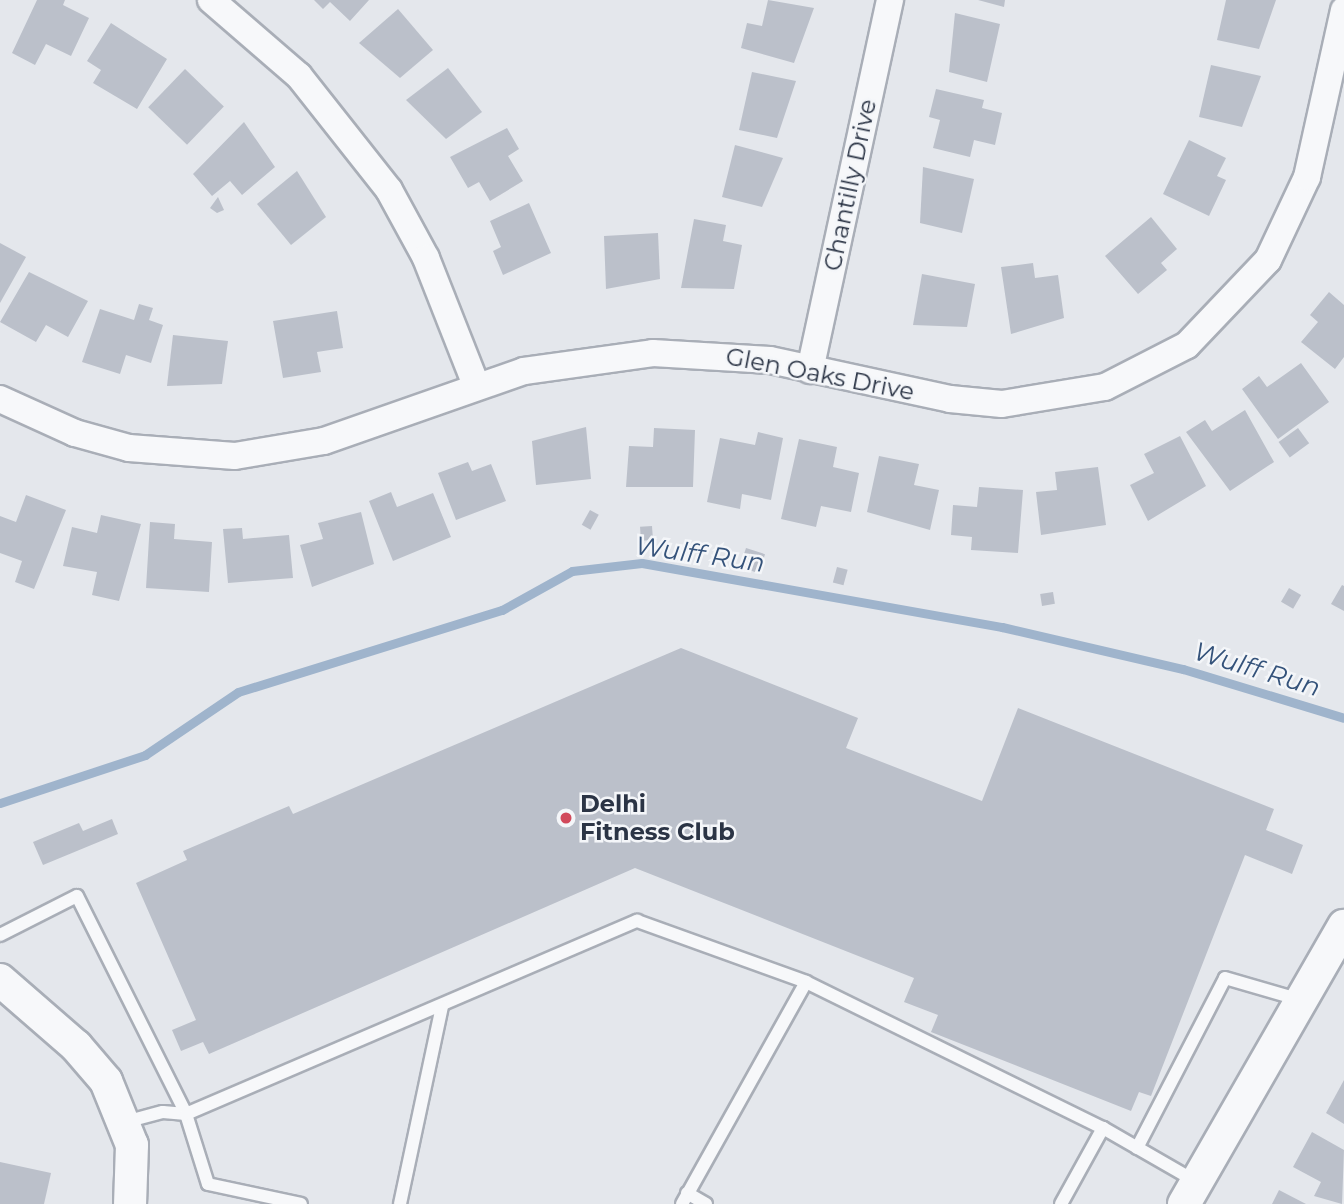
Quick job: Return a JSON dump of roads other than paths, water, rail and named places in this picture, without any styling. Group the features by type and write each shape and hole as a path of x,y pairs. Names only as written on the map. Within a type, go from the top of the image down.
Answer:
{"street":[{"path":"211,0 299,76 388,190 426,258 476,385"},
{"name":"Chantilly Drive","path":"810,370 890,0"},
{"name":"Glen Oaks Drive","path":"0,399 75,433 129,448 235,456 324,441 476,385 584,359 653,353 719,354 1002,404 1054,400 1142,372 1217,320 1268,260 1332,121 1344,10"},
{"path":"1193,1196 1344,926"},
{"path":"0,980 76,1046 106,1081 125,1122 130,1204"}],"lane":[{"path":"0,935 77,897 186,1114 208,1184 300,1204"},
{"path":"125,1122 163,1112 186,1114 637,920 806,982 1103,1128 1137,1148 1193,1196"},
{"path":"1137,1148 1225,978 1301,1000"},
{"path":"706,1204 685,1199 806,982"},
{"path":"400,1204 442,1006"},
{"path":"1061,1204 1103,1128"}],"waterway":[{"name":"Wulff Run","path":"0,803 145,755 238,692 502,610 572,571 642,563 1002,627 1183,669 1344,718"}],"place":[{"name":"Delhi Fitness Club","path":"566,818"}]}
